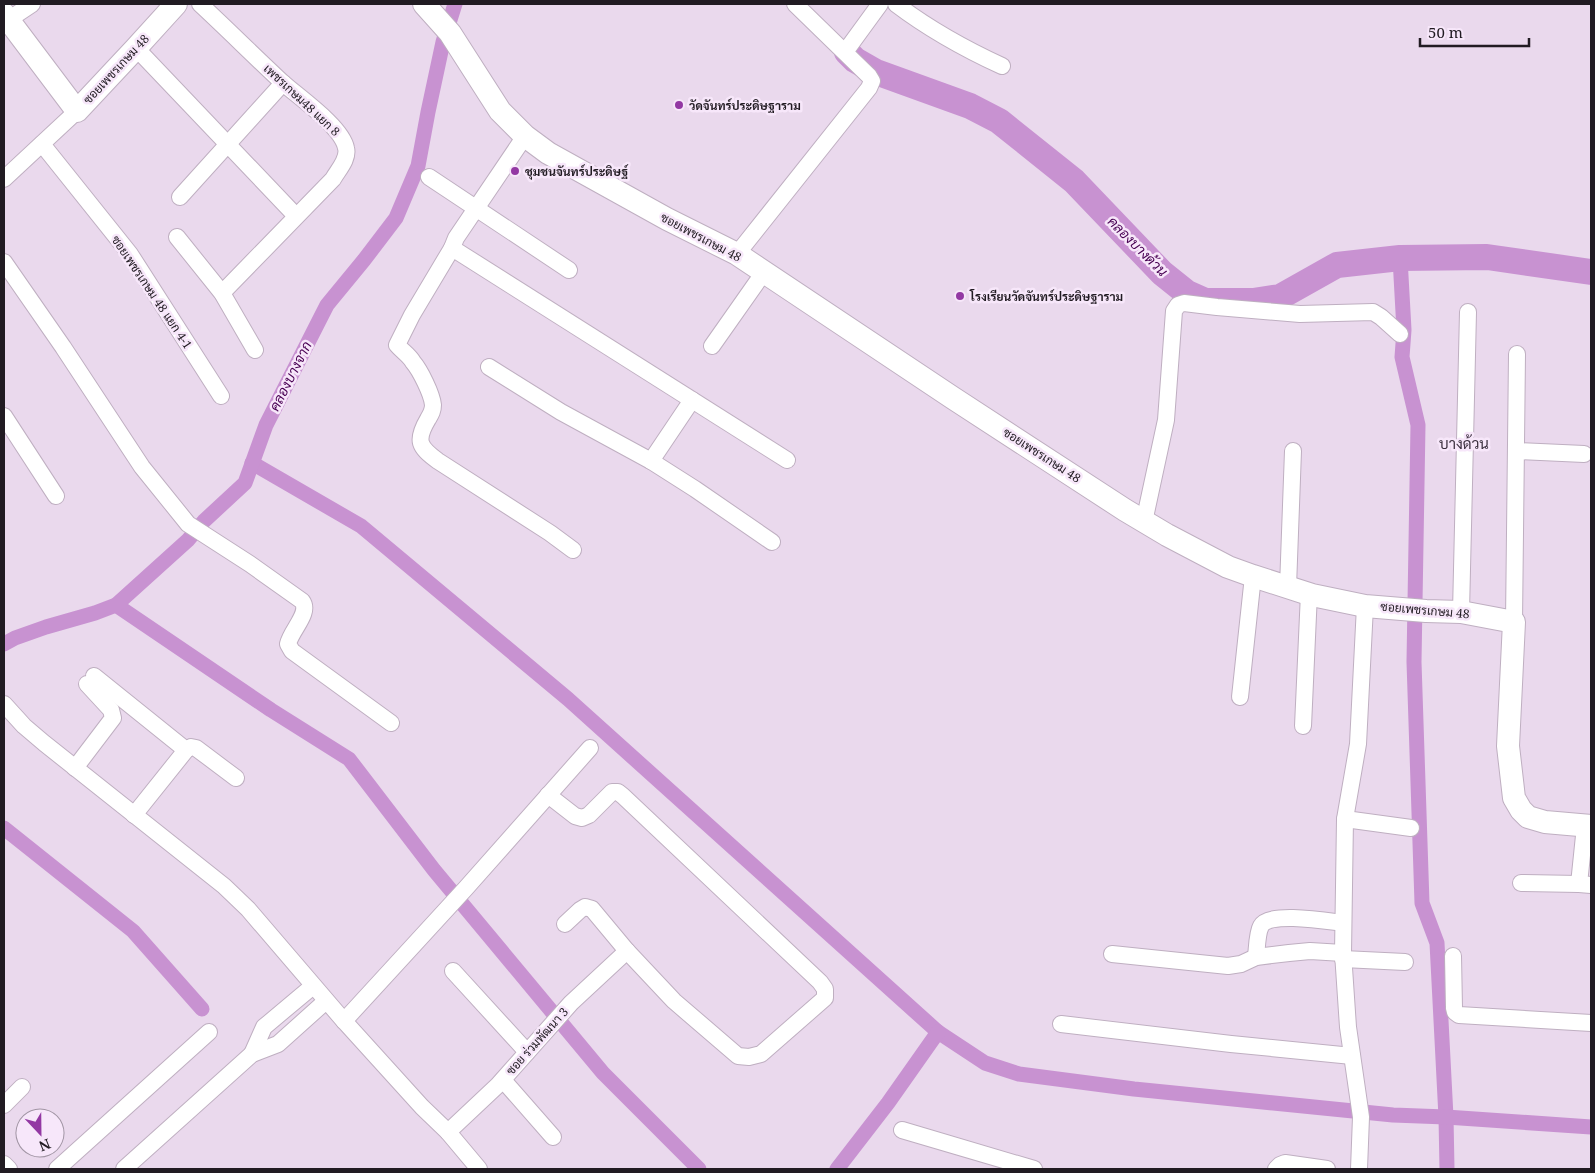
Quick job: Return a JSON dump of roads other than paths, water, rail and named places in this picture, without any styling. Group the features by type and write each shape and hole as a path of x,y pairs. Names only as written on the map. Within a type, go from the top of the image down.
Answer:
{"street":[{"path":"6,17 32,4"},
{"name":"ซอยเพชรเกษม 48","path":"6,17 77,111 176,4"},
{"name":"เพชรเกษม48 แยก 8","path":"200,4 318,113 341,136 347,151 333,178 222,293"},
{"name":"ซอยเพชรเกษม 48","path":"424,4 450,33 500,111 525,136 548,153 658,214 737,254 1144,522 1228,567 1309,593 1365,606 1426,612 1461,612 1514,622"},
{"path":"737,254 869,88 872,81 851,44 795,4"},
{"path":"851,44 880,4"},
{"path":"896,4 944,36 1002,66"},
{"path":"136,48 296,216"},
{"path":"180,197 284,83"},
{"path":"4,179 77,111"},
{"path":"525,136 456,238 397,345 413,362 432,400 432,413 424,427 420,442 424,450 573,550"},
{"name":"ซอยเพชรเกษม 48 แยก 4-1","path":"42,144 130,254 220,396"},
{"path":"429,177 569,270"},
{"path":"177,237 222,293 255,350"},
{"path":"452,248 787,460"},
{"path":"4,262 64,347 142,467 188,524 250,564 306,605 306,611 290,637 288,644 292,650 391,723"},
{"path":"712,346 764,272"},
{"path":"1144,522 1166,420 1174,311 1178,305 1184,302 1226,308 1300,314 1373,312 1400,334"},
{"path":"1461,612 1468,312"},
{"path":"1517,354 1514,622 1508,746 1514,798 1528,817 1545,822 1588,826 1585,884 1521,883"},
{"path":"488,367 561,412 651,461 772,542"},
{"path":"651,461 692,400"},
{"path":"4,416 56,496"},
{"path":"1288,587 1292,451"},
{"path":"1516,451 1584,454"},
{"path":"1240,697 1253,576"},
{"path":"1303,726 1309,593"},
{"path":"1359,1169 1360,1110 1352,1056 1343,956 1343,923 1345,819 1358,744 1365,606"},
{"path":"75,768 113,718 111,710 90,680 186,750"},
{"path":"4,704 24,726 134,816 224,886 248,909 326,1001 422,1107 448,1132 479,1169"},
{"path":"134,816 186,750 191,747 196,748 236,778"},
{"path":"344,1021 466,888 590,748"},
{"path":"548,795 575,816 582,818 588,815 612,792 618,792 820,982 825,989 825,998 761,1054 749,1057 738,1056 674,1001 627,951 592,909 585,907 565,924"},
{"path":"1345,819 1411,828"},
{"path":"1256,957 1260,926 1266,920 1279,917 1343,923"},
{"name":"ซอย ร่วมพัฒนา 3","path":"448,1132 503,1080 562,1012 627,951"},
{"path":"1112,954 1228,966 1241,964 1256,957 1310,951 1405,962"},
{"path":"1452,956 1454,1008 1459,1016 1591,1023"},
{"path":"452,971 527,1052"},
{"path":"252,1054 264,1027 313,986"},
{"path":"124,1169 252,1054 278,1044 326,1001"},
{"path":"1061,1024 1352,1056"},
{"path":"57,1169 208,1032"},
{"path":"503,1080 553,1137"},
{"path":"4,1105 22,1087"},
{"path":"902,1130 1034,1169"},
{"path":"1276,1169 1285,1163 1327,1169"},
{"path":"4,1164 9,1169"}],"waterway":[{"name":"คลองบางจาก","path":"4,644 46,627 116,605 188,540 204,521 245,483 266,425 327,305 396,218 418,166 443,42 455,4"},
{"name":"คลองบางด้วน","path":"847,52 855,60 876,72 970,106 999,121 1074,181 1162,273 1187,293 1205,301 1253,301 1280,297 1337,265 1400,258 1487,257 1591,272"},
{"path":"1400,258 1404,330 1402,357 1418,425 1414,662 1422,903 1437,943 1447,1169"},
{"path":"252,463 361,526 568,699 938,1032 985,1063 1019,1074 1134,1089 1393,1115 1591,1127"},
{"path":"116,605 271,710 349,759 434,870 603,1073 699,1169"},
{"path":"4,828 133,931 202,1009"},
{"path":"837,1169 888,1103 938,1032"}],"place":[{"name":"วัดจันทร์ประดิษฐาราม","path":"679,105"},
{"name":"ชุมชนจันทร์ประดิษฐ์","path":"515,171"},
{"name":"โรงเรียนวัดจันทร์ประดิษฐาราม","path":"960,296"}],"district":[{"name":"บางด้วน","path":"1464,443"}]}
